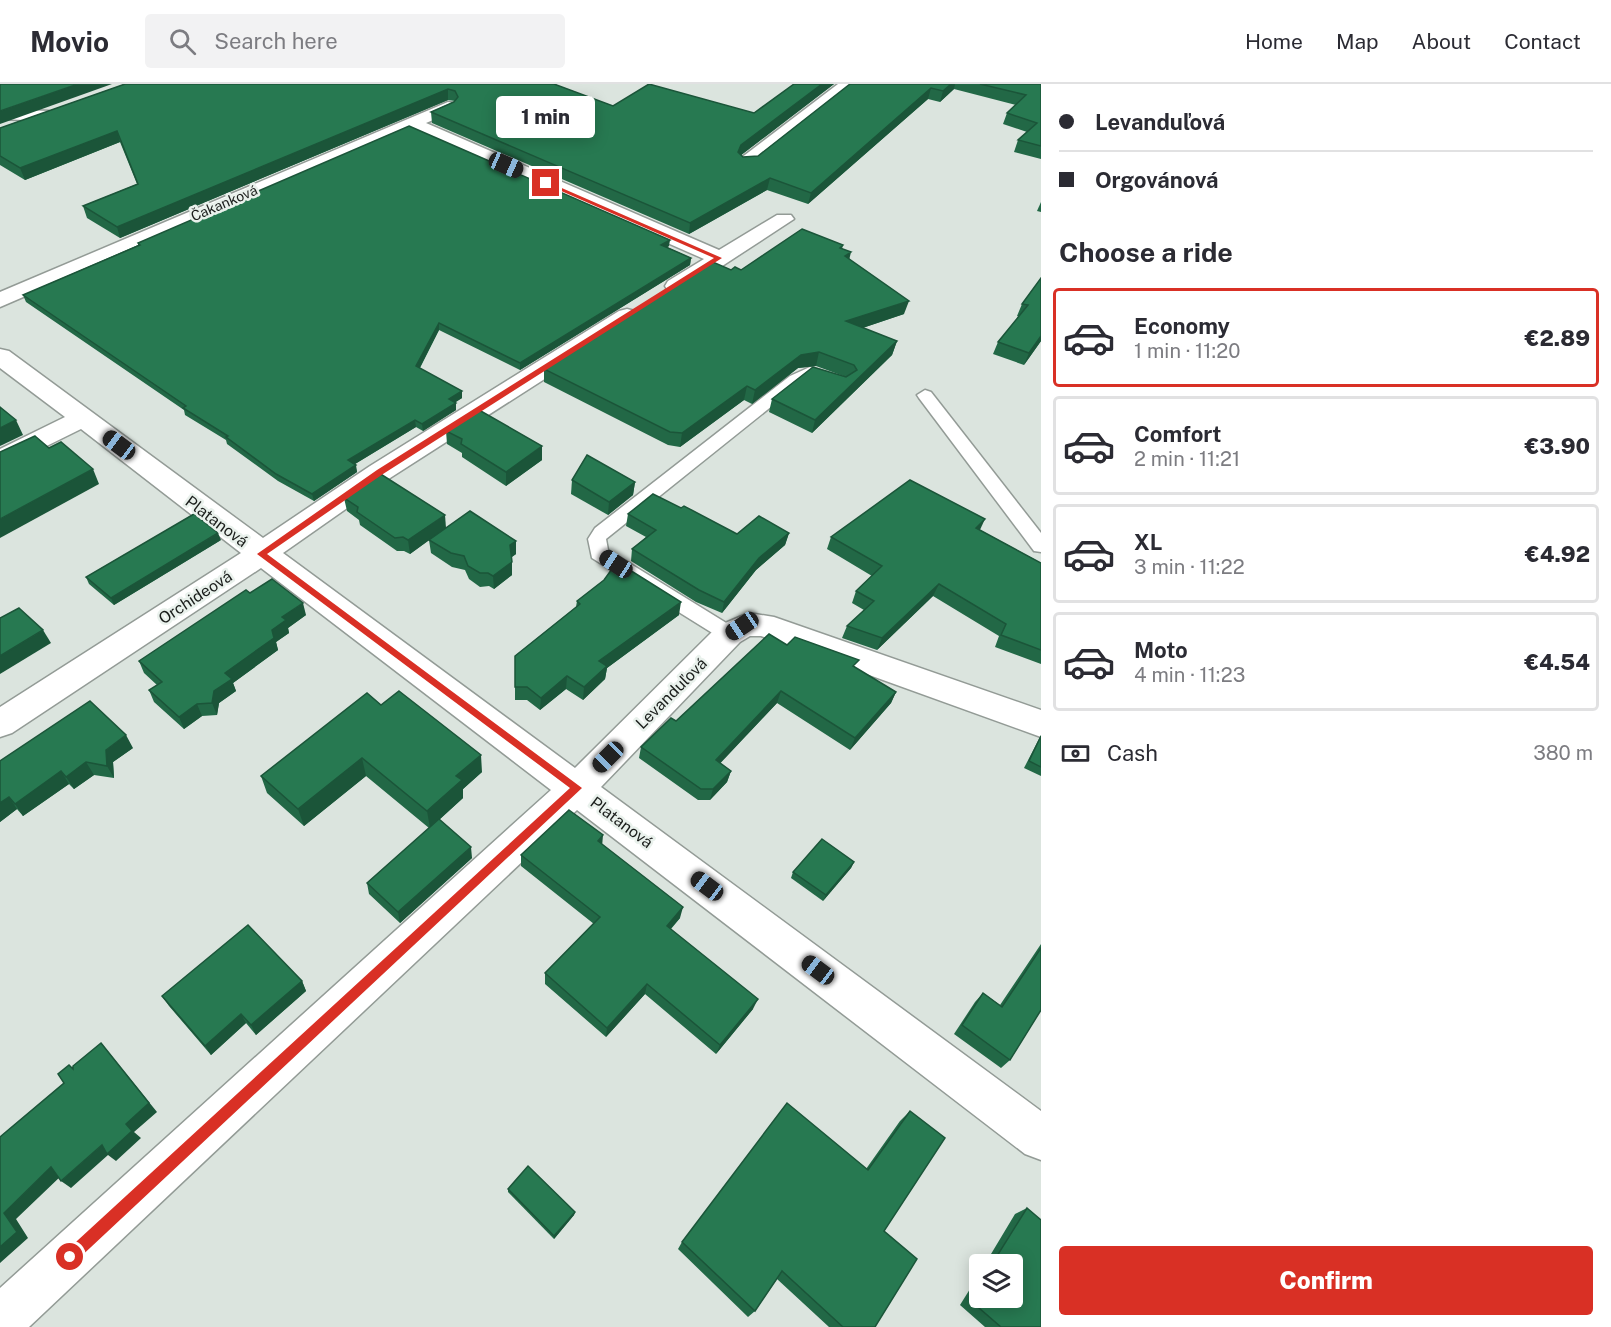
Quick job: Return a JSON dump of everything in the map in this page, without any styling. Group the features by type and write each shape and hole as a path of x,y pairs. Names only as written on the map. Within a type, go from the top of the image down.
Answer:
{"street":[{"path":"748,162 849,84"},
{"name":"Čakanková","path":"0,300 448,107"},
{"path":"0,114 57,113 0,132"},
{"path":"410,123 719,258"},
{"name":"Orchideová","path":"0,724 261,554 380,472 784,219"},
{"name":"Platanová","path":"0,356 1041,1138"},
{"path":"0,460 83,418"},
{"name":"Levanduľová","path":"0,1322 577,788 729,634 751,623 763,625 1041,724"}],"lane":[{"path":"729,634 599,553 597,538 601,532 805,373 816,373 843,382"},
{"path":"925,395 1041,546"}],"building":[{"path":"0,84 78,84 0,111"},
{"path":"125,84 554,84 613,106 649,84 754,113 794,84 822,84 741,145 738,152 743,157 758,156 850,84 951,84 943,91 931,88 811,193 770,178 690,223 431,112 454,102 458,97 455,91 448,89 117,227 83,206 138,184 117,131 20,168 0,156 0,128"},
{"path":"980,84 1041,84 1041,146 1018,140 1037,123 1007,113 1026,95"},
{"path":"409,126 670,240 661,245 691,258 520,363 439,323 416,366 462,391 449,399 456,403 422,424 415,420 348,460 356,465 312,494 276,474 226,437 228,436 183,408 186,406 23,295 140,245 138,243"},
{"path":"802,229 843,245 840,248 851,252 845,256 909,301 846,321 897,341 815,420 772,399 813,367 846,377 857,370 854,365 819,352 801,355 755,390 747,386 682,433 670,432 544,369 713,262 731,270 735,267 741,270"},
{"path":"1041,278 1041,336 1029,353 998,342 1028,305 1022,304"},
{"path":"0,407 16,420 0,428"},
{"path":"479,410 542,446 506,472 461,444 462,439 446,431"},
{"path":"35,436 49,448 61,442 93,469 0,519 0,452"},
{"path":"587,455 635,482 609,502 572,480"},
{"path":"379,473 445,515 408,540 403,537 395,538 357,512 358,507 344,498"},
{"path":"910,480 985,519 976,528 1041,563 1041,650 1001,635 1006,624 939,584 882,638 847,626 874,601 856,591 882,566 831,537"},
{"path":"653,494 681,508 684,506 737,534 759,516 789,533 759,558 724,602 699,590 632,549 656,530 628,514"},
{"path":"470,511 516,541 510,545 512,562 493,576 480,573 468,566 464,556 451,553 429,540"},
{"path":"194,514 218,533 111,598 86,577"},
{"path":"617,562 681,602 599,661 607,666 584,687 567,676 541,698 527,687 515,687 515,656 580,604 577,601 604,580"},
{"path":"272,579 303,603 282,617 286,620 272,630 274,638 225,673 232,679 214,691 212,703 197,704 179,717 149,690 162,682 139,661 246,590 250,593"},
{"path":"19,608 43,630 0,656 0,618"},
{"path":"769,634 787,645 795,637 859,660 853,666 896,692 855,738 781,691 716,760 731,771 713,789 701,789 641,747 671,718 676,721"},
{"path":"399,691 481,755 456,776 462,780 427,811 362,758 298,809 261,776 367,693 381,705"},
{"path":"90,701 126,735 106,750 107,766 86,762 66,777 61,771 15,804 9,797 0,803 0,761"},
{"path":"1041,736 1041,767 1029,761"},
{"path":"569,810 603,835 598,841 683,907 667,926 758,999 720,1045 647,984 607,1028 545,973 600,917 521,855"},
{"path":"439,819 471,847 398,912 367,883"},
{"path":"822,839 854,862 826,895 793,872"},
{"path":"248,925 302,981 251,1025 241,1014 205,1046 162,996"},
{"path":"1041,948 1041,1010 1010,1060 962,1025 983,993 1002,1007"},
{"path":"101,1043 149,1103 126,1124 132,1131 107,1154 102,1145 61,1181 51,1167 4,1213 17,1232 0,1247 0,1137 64,1083 58,1074 69,1065 73,1069 73,1066"},
{"path":"787,1103 868,1170 910,1111 945,1138 884,1231 917,1259 875,1327 843,1327 782,1271 755,1311 682,1242"},
{"path":"528,1166 575,1212 554,1236 508,1189"},
{"path":"1027,1208 1041,1220 1041,1327 1001,1327 979,1308 1023,1308 1023,1254 998,1254"}],"route":[{"path":"70,1257 577,788 261,554 380,472 719,258 546,183"}]}
